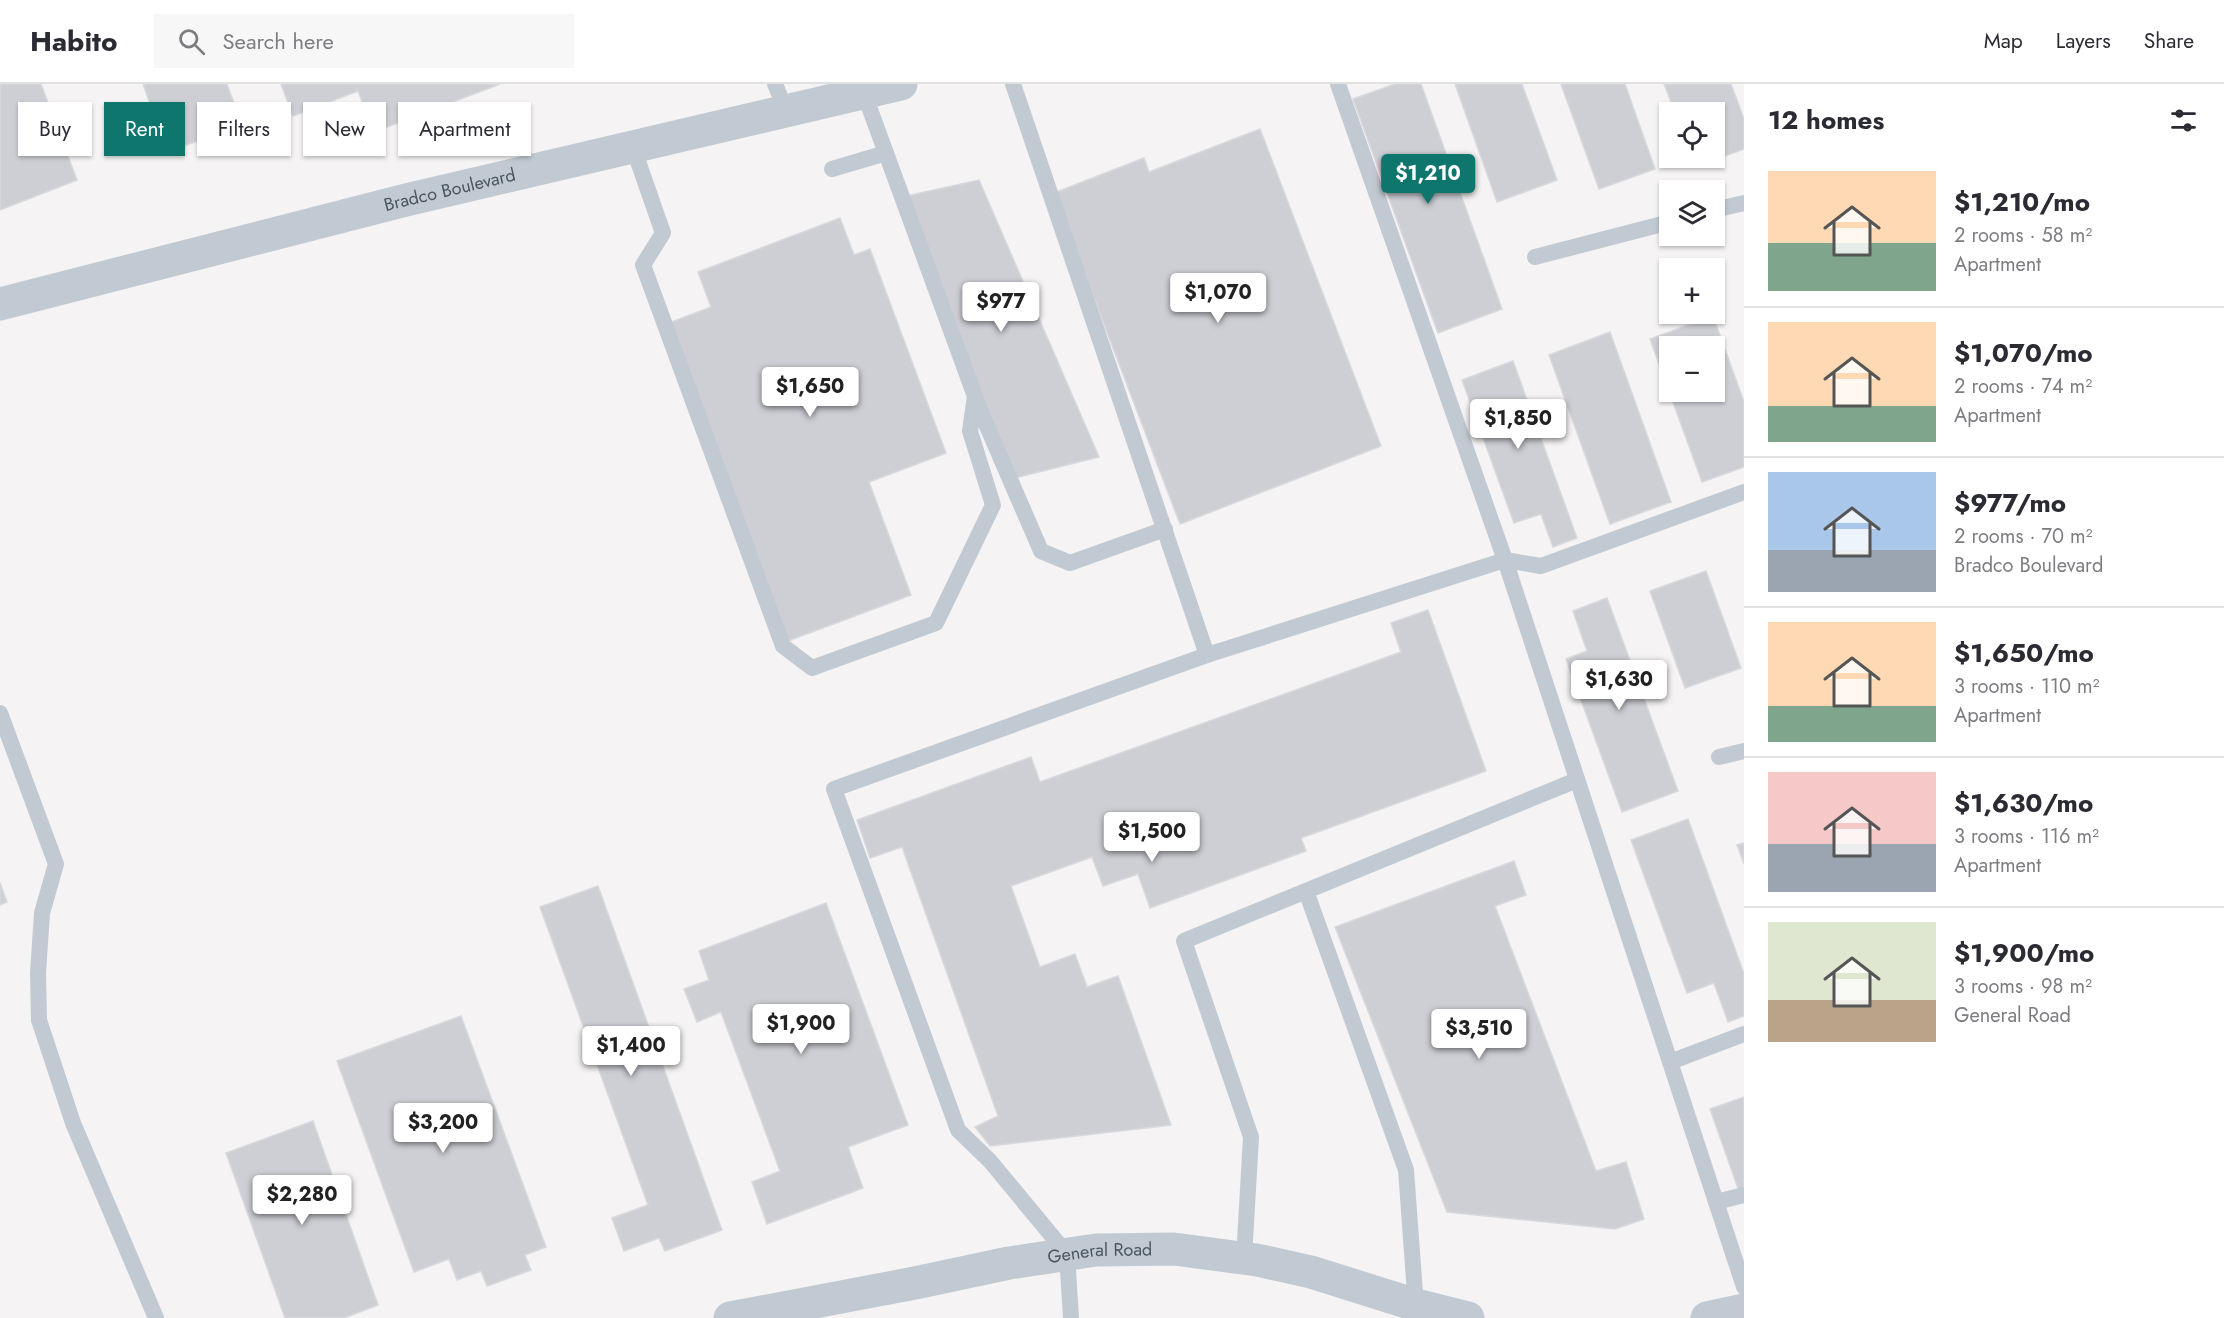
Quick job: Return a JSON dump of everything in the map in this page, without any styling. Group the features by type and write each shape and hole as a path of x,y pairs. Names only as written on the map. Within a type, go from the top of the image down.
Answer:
{"street":[{"name":"Bradco Boulevard","path":"0,304 406,200 633,147 781,98 864,93 901,84"},
{"name":"General Road","path":"730,1318 1067,1254 1096,1250 1174,1249 1244,1258 1311,1272 1415,1312 1468,1318"},
{"path":"1707,1318 1744,1310"}],"lane":[{"path":"1013,84 1207,655"},
{"path":"1338,84 1505,560 1744,1287"},
{"path":"864,93 975,396 1010,484 1041,551 1070,563 1165,530"},
{"path":"633,147 663,233 643,265 783,646 812,668 936,623 993,505 970,431 975,396"},
{"path":"831,169 886,153"},
{"path":"1725,207 1744,202"},
{"path":"1535,257 1659,225"},
{"path":"1071,1318 1067,1254 990,1161 958,1130 834,789 1207,655 1505,560 1541,566 1744,492"},
{"path":"0,713 56,864 42,913 38,973 39,1020 73,1124 156,1318"},
{"path":"1719,757 1744,751"},
{"path":"1244,1258 1251,1137 1184,941 1577,780"},
{"path":"1306,891 1406,1170 1415,1312"},
{"path":"1670,1062 1744,1034"},
{"path":"1716,1202 1744,1196"}],"building":[{"path":"0,84 41,84 48,102 18,102 18,156 68,156 77,180 0,210"},
{"path":"143,84 227,84 234,102 197,102 197,141 185,146 185,102 149,102"},
{"path":"281,84 500,84 453,102 398,102 398,123 386,127 386,102 362,102 358,91 329,102 303,102 303,112 293,116 291,102 288,102"},
{"path":"1395,84 1421,84 1502,309 1438,333 1353,99"},
{"path":"1455,84 1522,84 1557,180 1497,202"},
{"path":"1561,84 1625,84 1655,169 1599,189"},
{"path":"1664,84 1731,84 1744,119 1744,149 1725,156 1725,102 1671,102"},
{"path":"1260,129 1381,446 1180,524 1054,193 1144,158 1149,172"},
{"path":"979,180 1099,457 1011,479 906,196"},
{"path":"840,218 854,255 870,249 946,453 869,482 911,595 788,641 669,323 711,307 698,272"},
{"path":"1691,324 1716,324 1720,336 1659,336 1659,364 1650,339"},
{"path":"1610,332 1671,502 1610,524 1549,355"},
{"path":"1725,349 1744,402 1744,467 1702,482 1673,402 1725,402"},
{"path":"1513,361 1577,538 1553,547 1541,514 1514,523 1462,380"},
{"path":"1706,571 1741,668 1685,688 1650,591"},
{"path":"1607,598 1678,791 1622,812 1566,659 1587,651 1573,611"},
{"path":"1428,610 1486,771 1301,838 1306,851 1150,908 1138,874 1103,886 1092,857 1011,886 1040,967 1075,954 1087,987 1118,976 1171,1125 990,1146 975,1127 998,1116 902,847 870,858 857,820 1031,757 1040,782 1401,652 1391,623"},
{"path":"1688,819 1744,974 1744,1016 1728,1022 1714,983 1687,993 1631,840"},
{"path":"1744,843 1744,864 1737,845"},
{"path":"1514,861 1526,895 1495,906 1596,1171 1626,1162 1644,1219 1615,1229 1447,1212 1335,927"},
{"path":"0,883 7,902 0,905"},
{"path":"598,886 722,1230 665,1251 659,1238 624,1251 612,1218 648,1205 540,907"},
{"path":"826,903 908,1125 848,1147 863,1188 767,1224 752,1182 780,1171 721,1012 697,1022 684,989 709,980 699,951"},
{"path":"461,1016 546,1247 525,1255 531,1270 487,1286 481,1271 457,1280 449,1259 414,1272 337,1061"},
{"path":"1744,1097 1744,1192 1740,1194 1710,1109"},
{"path":"313,1121 378,1305 344,1318 285,1318 226,1153"}]}
